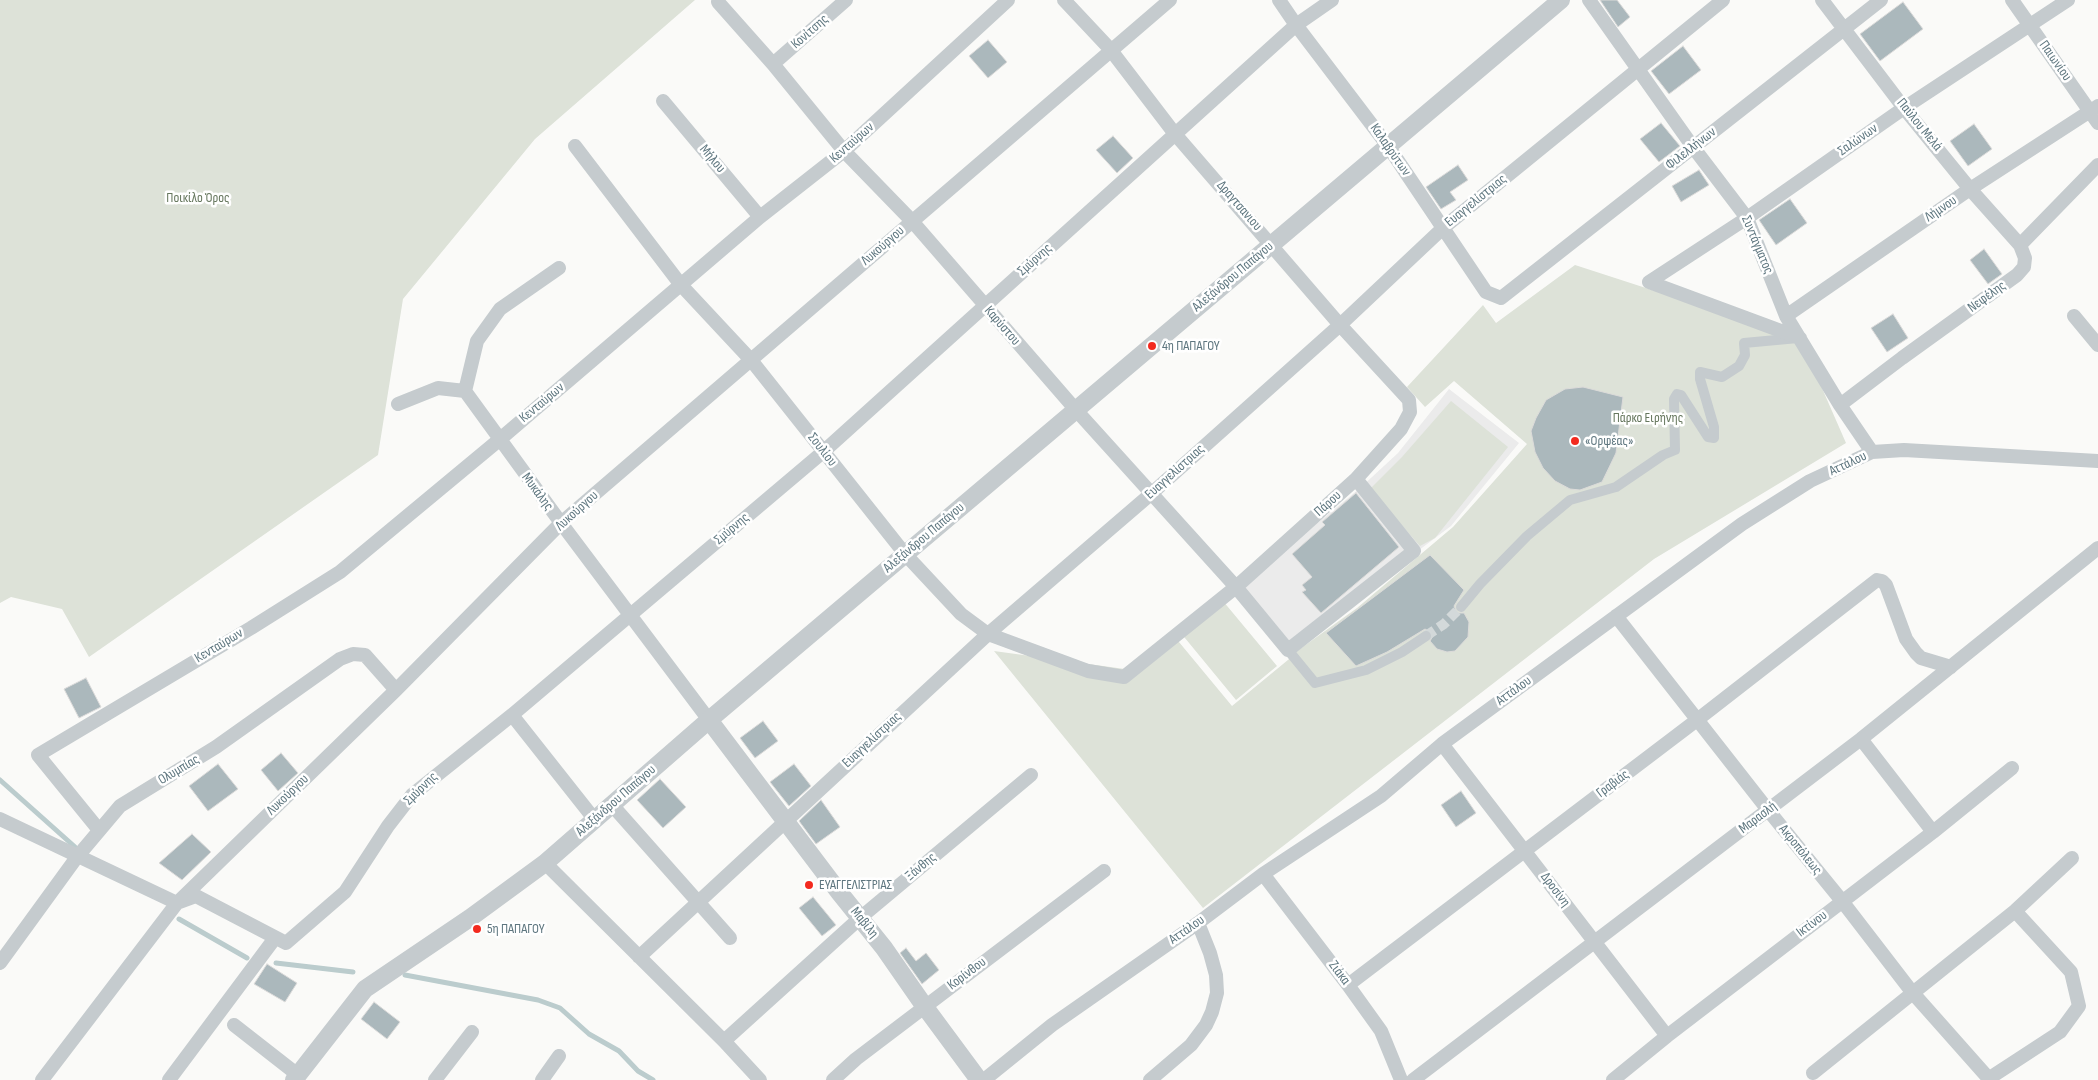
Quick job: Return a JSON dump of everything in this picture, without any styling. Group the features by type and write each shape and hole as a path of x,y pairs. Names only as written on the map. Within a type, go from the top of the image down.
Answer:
{"street":[{"name":"Κονίτσης","path":"773,64 846,0"},
{"name":"Κενταύρων","path":"99,830 38,755 251,628 340,572 499,440 760,216 844,152 1008,0"},
{"name":"Δραγτσανιου","path":"1064,0 1110,49 1175,134 1340,325 1405,394 1409,400 1410,412"},
{"name":"Λυκούργου","path":"42,1080 177,903 396,690 561,523 1110,49 1170,0"},
{"name":"Καλαβρύτων","path":"1279,0 1388,146 1486,292 1500,298"},
{"name":"Σμύρνης","path":"275,938 286,943 345,892 388,826 412,795 512,715 823,452 1296,25 1332,0"},
{"name":"Αλεξάνδρου Παπάγου","path":"296,1077 365,989 470,918 545,863 709,720 1561,0"},
{"name":"Συντάγματος","path":"1589,0 1693,148 1747,218 1786,316 1840,405 1872,452"},
{"name":"Ευαγγελίστριας","path":"638,957 988,634 1152,493 1340,325 1443,228 1723,0"},
{"name":"Παύλου Μελά","path":"1822,0 1904,108 1970,189 2020,245"},
{"name":"Φιλελλήνων","path":"1500,298 1881,0"},
{"name":"Παιωνίου","path":"2012,0 2094,109 2098,123"},
{"name":"Σαλώνων","path":"1800,338 1648,282 1747,218 1904,108 2068,0"},
{"name":"Καρύστου","path":"718,2 773,64 844,152 912,221 1076,410 1236,587 1288,650"},
{"name":"Μήλου","path":"664,101 760,216"},
{"name":"Λήμνου","path":"1786,316 1970,189 2094,109"},
{"name":"Σουλίου","path":"575,146 682,284 750,360 905,554 961,614 988,634 1088,671 1124,677 1236,587"},
{"path":"2020,245 2098,165"},
{"name":"Νεφέλης","path":"1840,405 2017,276 2024,267 2025,258 2020,245"},
{"path":"398,404 438,388 465,391 477,341 500,309 559,268"},
{"path":"2074,316 2098,345"},
{"path":"1460,607 1527,536 1570,500 1616,487 1663,454 1675,450 1674,399 1677,394 1681,395 1708,437 1714,438 1714,427 1700,379 1700,372 1722,377 1739,366 1745,355 1744,343 1800,338"},
{"name":"Μυκάλης","path":"465,391 499,440 709,720"},
{"name":"Πάρου","path":"1236,587 1356,479 1402,429 1410,412"},
{"name":"Αττάλου","path":"984,1080 1052,1025 1263,874 1381,796 1442,744 1742,524 1810,481 1872,452 1904,450 2098,461"},
{"path":"1356,479 1414,552 1288,650 1315,683 1366,670 1402,652 1426,636"},
{"name":"Μαρασλή","path":"1413,1080 1861,739 2098,548"},
{"name":"Γραβιάς","path":"1348,985 1697,720 1877,580 1882,581 1886,585 1906,639 1916,653 1921,658 1951,667"},
{"name":"Ακροπόλεως","path":"1616,616 1912,992 1989,1080"},
{"name":"Ολυμπίας","path":"0,963 77,857 120,806 216,748 340,659 352,654 365,655 396,690"},
{"path":"512,715 595,820"},
{"name":"Μαβίλη","path":"709,720 884,948 924,1007 979,1080"},
{"path":"1861,739 1933,832"},
{"name":"Δροσίνη","path":"1442,744 1667,1036"},
{"name":"Ικτίνου","path":"1613,1080 1667,1036 1933,832 2012,768"},
{"name":"Ξάνθης","path":"724,1041 860,918 1031,775"},
{"path":"612,805 730,938"},
{"path":"0,819 177,903 196,896 275,938 170,1080"},
{"path":"1813,1073 2015,910 2072,858"},
{"path":"545,863 724,1041 760,1080"},
{"name":"Κορίνθου","path":"833,1080 856,1059 1104,871"},
{"name":"Ζιάκα","path":"1263,874 1348,985 1380,1031 1401,1080"},
{"path":"1989,1080 2060,1032 2079,1006 2071,972 2015,910"},
{"path":"1150,1080 1191,1045 1206,1025 1212,1012 1217,993 1216,975 1198,922"},
{"path":"234,1025 296,1077"},
{"path":"435,1080 472,1032"},
{"path":"542,1080 559,1056"}],"shaded area":[{"path":"1449,389 1519,443 1451,526 1293,645 1242,585 1359,489 1398,453"}],"green space":[{"name":"Ποικίλο Όρος","path":"0,0 695,0 535,139 403,299 378,455 89,657 62,609 11,597 0,603"},
{"name":"Πάρκο Ειρήνης","path":"1575,265 1800,338 1846,443 1654,559 1203,908 994,651 1132,670 1174,636 1232,706 1293,654 1357,608 1453,527 1527,444 1454,381 1425,407 1407,387 1483,305 1496,323"},
{"path":"1451,401 1508,447 1435,538 1420,546 1370,489 1402,457"},
{"path":"1218,595 1277,666 1236,700 1180,632"}],"building":[{"path":"1600,0 1617,0 1630,17 1618,27"},
{"path":"1903,2 1923,29 1880,61 1860,34"},
{"path":"988,40 1007,62 988,78 969,56"},
{"path":"1683,46 1701,70 1669,94 1651,71"},
{"path":"1661,123 1680,146 1659,162 1640,139"},
{"path":"1974,124 1992,149 1968,166 1950,141"},
{"path":"1113,136 1133,158 1117,173 1096,150"},
{"path":"1458,165 1468,180 1450,192 1456,200 1441,209 1426,187"},
{"path":"1699,170 1709,185 1681,202 1672,186"},
{"path":"1790,199 1807,223 1776,245 1759,220"},
{"path":"1984,249 2002,274 1988,284 1970,260"},
{"path":"1893,314 1908,338 1887,352 1871,328"},
{"name":"«Ορφέας»","path":"1583,387 1623,397 1616,453 1602,482 1580,490 1570,489 1555,481 1543,468 1535,452 1531,431 1546,400 1565,389"},
{"path":"1356,493 1399,547 1321,613 1302,592 1306,590 1302,585 1312,577 1292,554 1325,525 1322,522"},
{"path":"1430,555 1464,590 1454,606 1457,613 1464,613 1469,622 1468,637 1455,651 1447,652 1437,649 1430,641 1433,636 1432,633 1425,629 1387,652 1356,666 1326,633"},
{"path":"86,678 101,707 79,718 64,689"},
{"path":"763,721 778,741 755,758 740,738"},
{"path":"281,753 298,773 278,791 261,770"},
{"path":"218,764 238,789 208,811 189,786"},
{"path":"794,764 811,786 789,806 770,782"},
{"path":"660,779 686,807 663,828 637,800"},
{"path":"1461,791 1476,813 1456,827 1441,805"},
{"path":"821,800 840,827 816,844 799,821"},
{"path":"192,834 211,852 182,880 159,863"},
{"path":"813,897 836,925 822,936 799,908"},
{"path":"906,948 916,961 926,953 939,970 922,984 900,953"},
{"path":"267,964 297,983 285,1002 254,984"},
{"path":"374,1002 400,1022 387,1039 361,1019"}],"waterway":[{"path":"0,780 75,847"},
{"path":"179,919 247,958"},
{"path":"276,963 353,972"},
{"path":"405,975 538,1000 560,1008 589,1034 619,1051 638,1071 653,1080"}],"tunnel":[{"path":"1426,636 1444,624 1461,607"}],"place":[{"name":"4η ΠΑΠΑΓΟΥ","path":"1152,346"},
{"name":"«Ορφέας»","path":"1575,441"},
{"name":"ΕΥΑΓΓΕΛΙΣΤΡΙΑΣ","path":"809,885"},
{"name":"5η ΠΑΠΑΓΟΥ","path":"477,929"}]}
